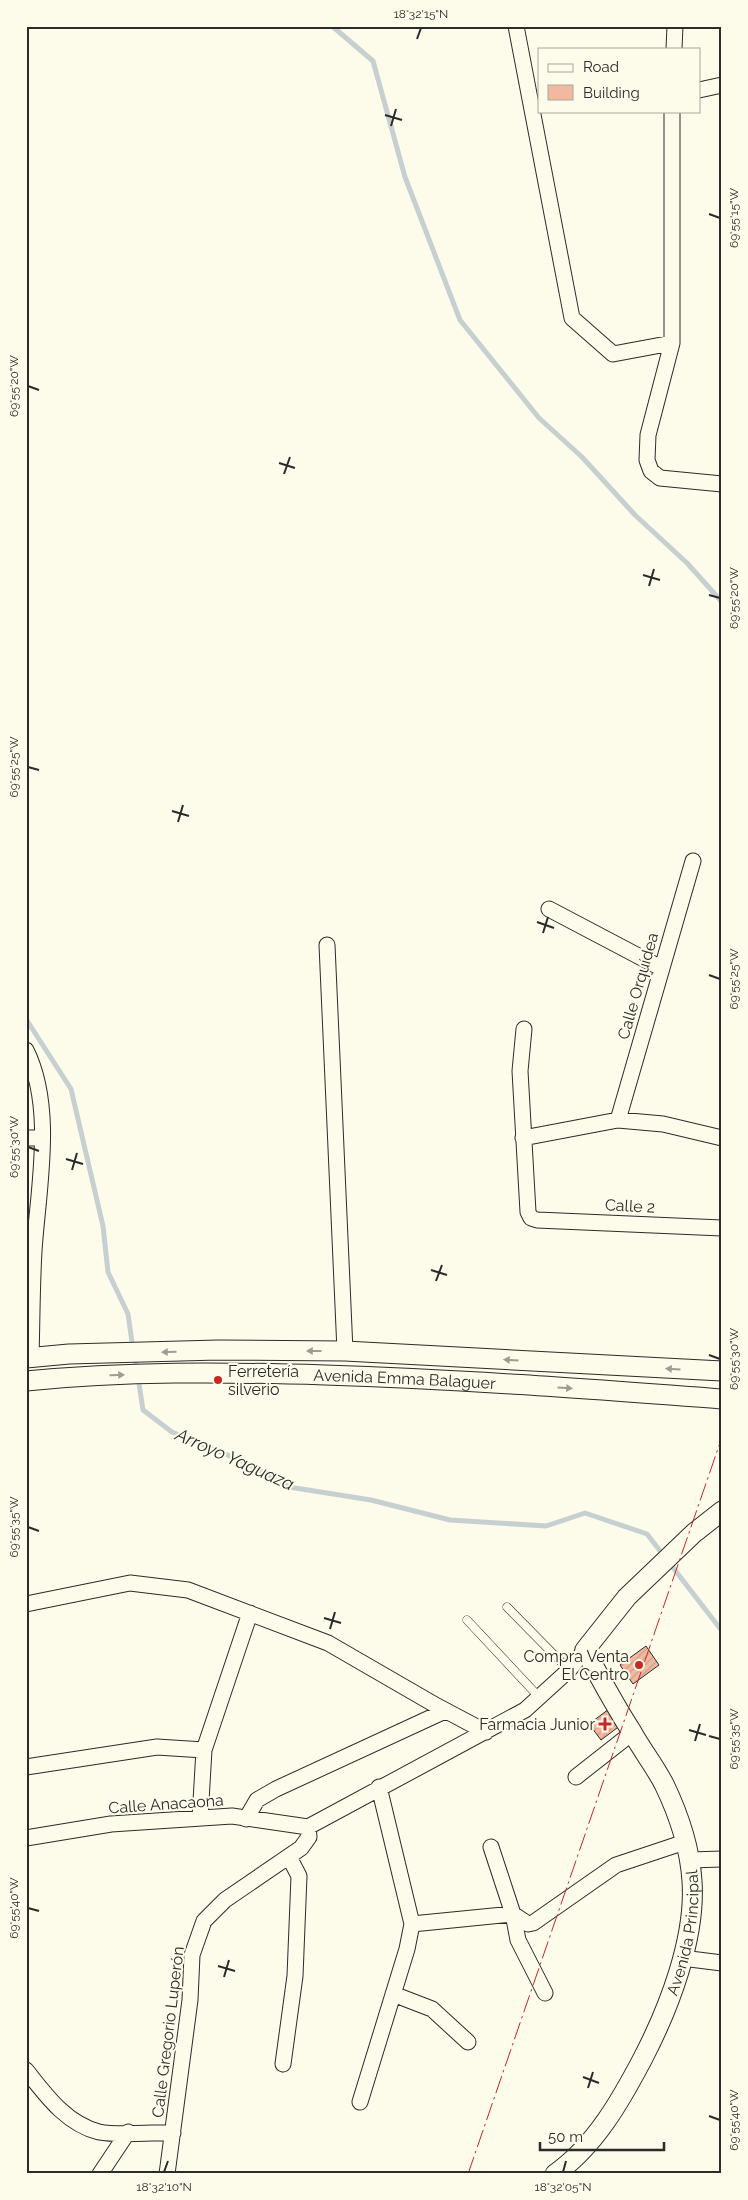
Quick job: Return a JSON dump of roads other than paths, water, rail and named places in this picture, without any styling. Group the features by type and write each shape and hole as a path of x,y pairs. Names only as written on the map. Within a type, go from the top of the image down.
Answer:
{"street":[{"path":"516,26 572,318 613,354 672,344"},
{"path":"674,48 675,26"},
{"path":"700,90 722,85"},
{"path":"672,112 672,344 648,435 647,460 651,471 667,479 722,484"},
{"name":"Calle Orquídea","path":"618,1120 693,861"},
{"path":"549,909 661,968"},
{"path":"327,945 346,1351"},
{"path":"524,1029 520,1072 523,1138 618,1120 663,1124 722,1138"},
{"path":"26,1050 33,1064 40,1097 42,1138 30,1251 28,1358"},
{"path":"26,1138 42,1138"},
{"name":"Calle 2","path":"523,1138 528,1212 531,1218 537,1220 722,1228"},
{"name":"Avenida Emma Balaguer","path":"28,1358 69,1354 218,1350 346,1351 721,1368"},
{"path":"441,1356 441,1379"},
{"name":"Avenida Emma Balaguer","path":"26,1381 68,1377 219,1372 441,1379 722,1398"},
{"path":"308,1828 525,1710 569,1670 627,1597 694,1533 722,1511"},
{"path":"26,1604 130,1583 188,1590 328,1643 486,1732"},
{"path":"200,1818 204,1750 250,1613"},
{"name":"Avenida Principal","path":"555,2174 564,2168 597,2133 625,2093 668,2008 682,1958 689,1922 692,1883 690,1860 685,1842 664,1785 584,1650"},
{"path":"246,1819 257,1800 446,1711"},
{"path":"576,1777 632,1733"},
{"path":"26,1767 157,1746 204,1750"},
{"path":"360,2102 412,1924 379,1788"},
{"name":"Calle Anacaona","path":"26,1838 111,1824 232,1816 308,1828"},
{"name":"Calle Gregorio Luperón","path":"167,2174 190,2000 192,1954 204,1921 225,1900 301,1848 309,1837 308,1828"},
{"path":"412,1924 513,1914 528,1924 533,1923 616,1865 685,1842"},
{"path":"491,1847 513,1914 518,1940 545,1993"},
{"path":"283,2064 295,1976 299,1876 289,1857"},
{"path":"690,1860 722,1859"},
{"path":"682,1958 722,1963"},
{"path":"393,1994 432,2009 468,2042"},
{"path":"26,2070 54,2105 82,2124 99,2132 173,2133"},
{"path":"100,2174 128,2132"}],"lane":[{"path":"507,1607 569,1670"},
{"path":"468,1620 540,1698"}],"waterway":[{"path":"332,26 373,61 405,177 460,320 539,418 582,457 635,515 687,563 722,602"},
{"name":"Arroyo Yaguaza","path":"26,1019 71,1089 103,1226 108,1272 128,1314 133,1349"},
{"name":"Arroyo Yaguaza","path":"135,1357 143,1410 172,1432 249,1464 289,1487 371,1500 450,1520 546,1526 585,1513 647,1534 722,1631"}],"place":[{"name":"Ferretería silverio","path":"218,1380"},
{"name":"Compra Venta El Centro","path":"639,1665"},
{"name":"Farmacia Junior","path":"605,1724"}]}
